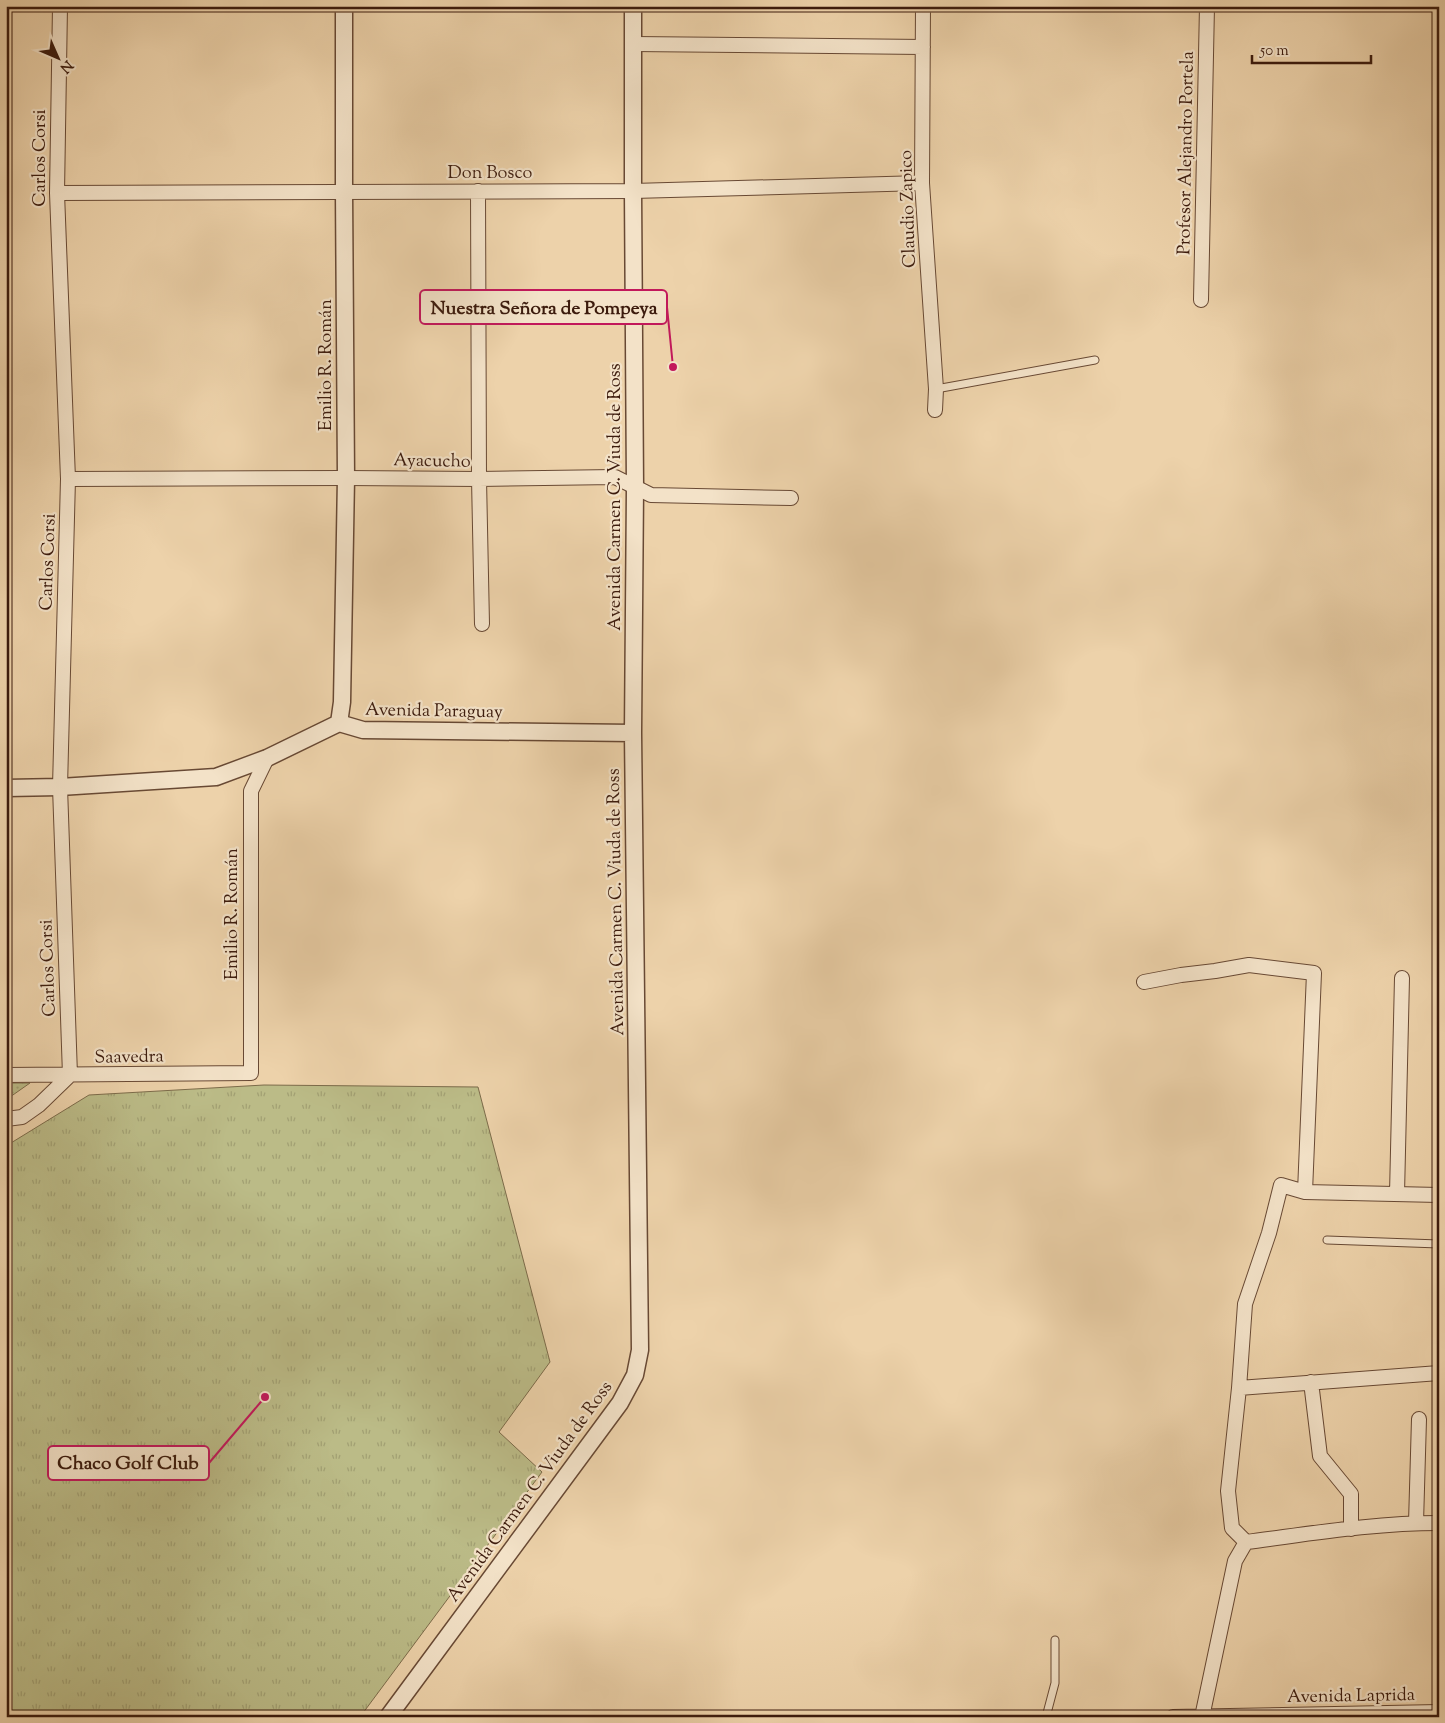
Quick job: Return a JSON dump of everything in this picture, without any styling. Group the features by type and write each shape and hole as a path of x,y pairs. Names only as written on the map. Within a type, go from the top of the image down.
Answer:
{"street":[{"name":"Carlos Corsi","path":"60,6 57,192 68,479 60,787 70,1075"},
{"name":"Emilio R. Román","path":"338,723 342,702 346,478 344,6"},
{"name":"Avenida Carmen C. Viuda de Ross","path":"388,1717 620,1402 635,1375 640,1350 633,733 635,488 633,6"},
{"name":"Claudio Zapico","path":"923,6 922,183 936,389 935,410"},
{"name":"Profesor Alejandro Portela","path":"1201,300 1207,6"},
{"path":"633,44 923,47"},
{"name":"Don Bosco","path":"57,192 633,191 922,183"},
{"path":"478,191 479,479 482,624"},
{"name":"Ayacucho","path":"68,479 479,479 615,477 651,496 791,498"},
{"path":"6,788 60,787 216,778 267,758 338,723"},
{"name":"Avenida Paraguay","path":"338,723 363,730 633,733"},
{"name":"Emilio R. Román","path":"251,1073 251,791 267,758"},
{"path":"1144,982 1248,965 1314,973 1305,1192"},
{"path":"1397,1194 1402,978"},
{"name":"Saavedra","path":"6,1075 251,1073"},
{"path":"6,1119 22,1117 39,1106 70,1075"},
{"path":"1246,1542 1232,1528 1228,1491 1239,1388 1245,1304 1269,1233 1281,1185 1305,1192 1439,1195"},
{"path":"1239,1388 1439,1373"},
{"path":"1311,1382 1320,1456 1351,1494 1351,1529"},
{"path":"1416,1523 1419,1418"},
{"path":"1246,1542 1351,1529 1416,1523 1439,1523"},
{"path":"1202,1716 1235,1561 1246,1542"},
{"name":"Avenida Laprida","path":"1173,1717 1439,1712"}],"lane":[{"path":"936,389 1095,360"},
{"path":"1327,1240 1439,1244"},
{"path":"1046,1717 1055,1683 1054,1640"}],"green space":[{"path":"6,1083 30,1083 6,1098"},
{"path":"264,1085 478,1087 550,1362 499,1432 542,1472 360,1717 6,1717 6,1146 89,1095"}],"place":[{"name":"Nuestra Señora de Pompeya","path":"673,367"},
{"name":"Chaco Golf Club","path":"265,1397"}]}
